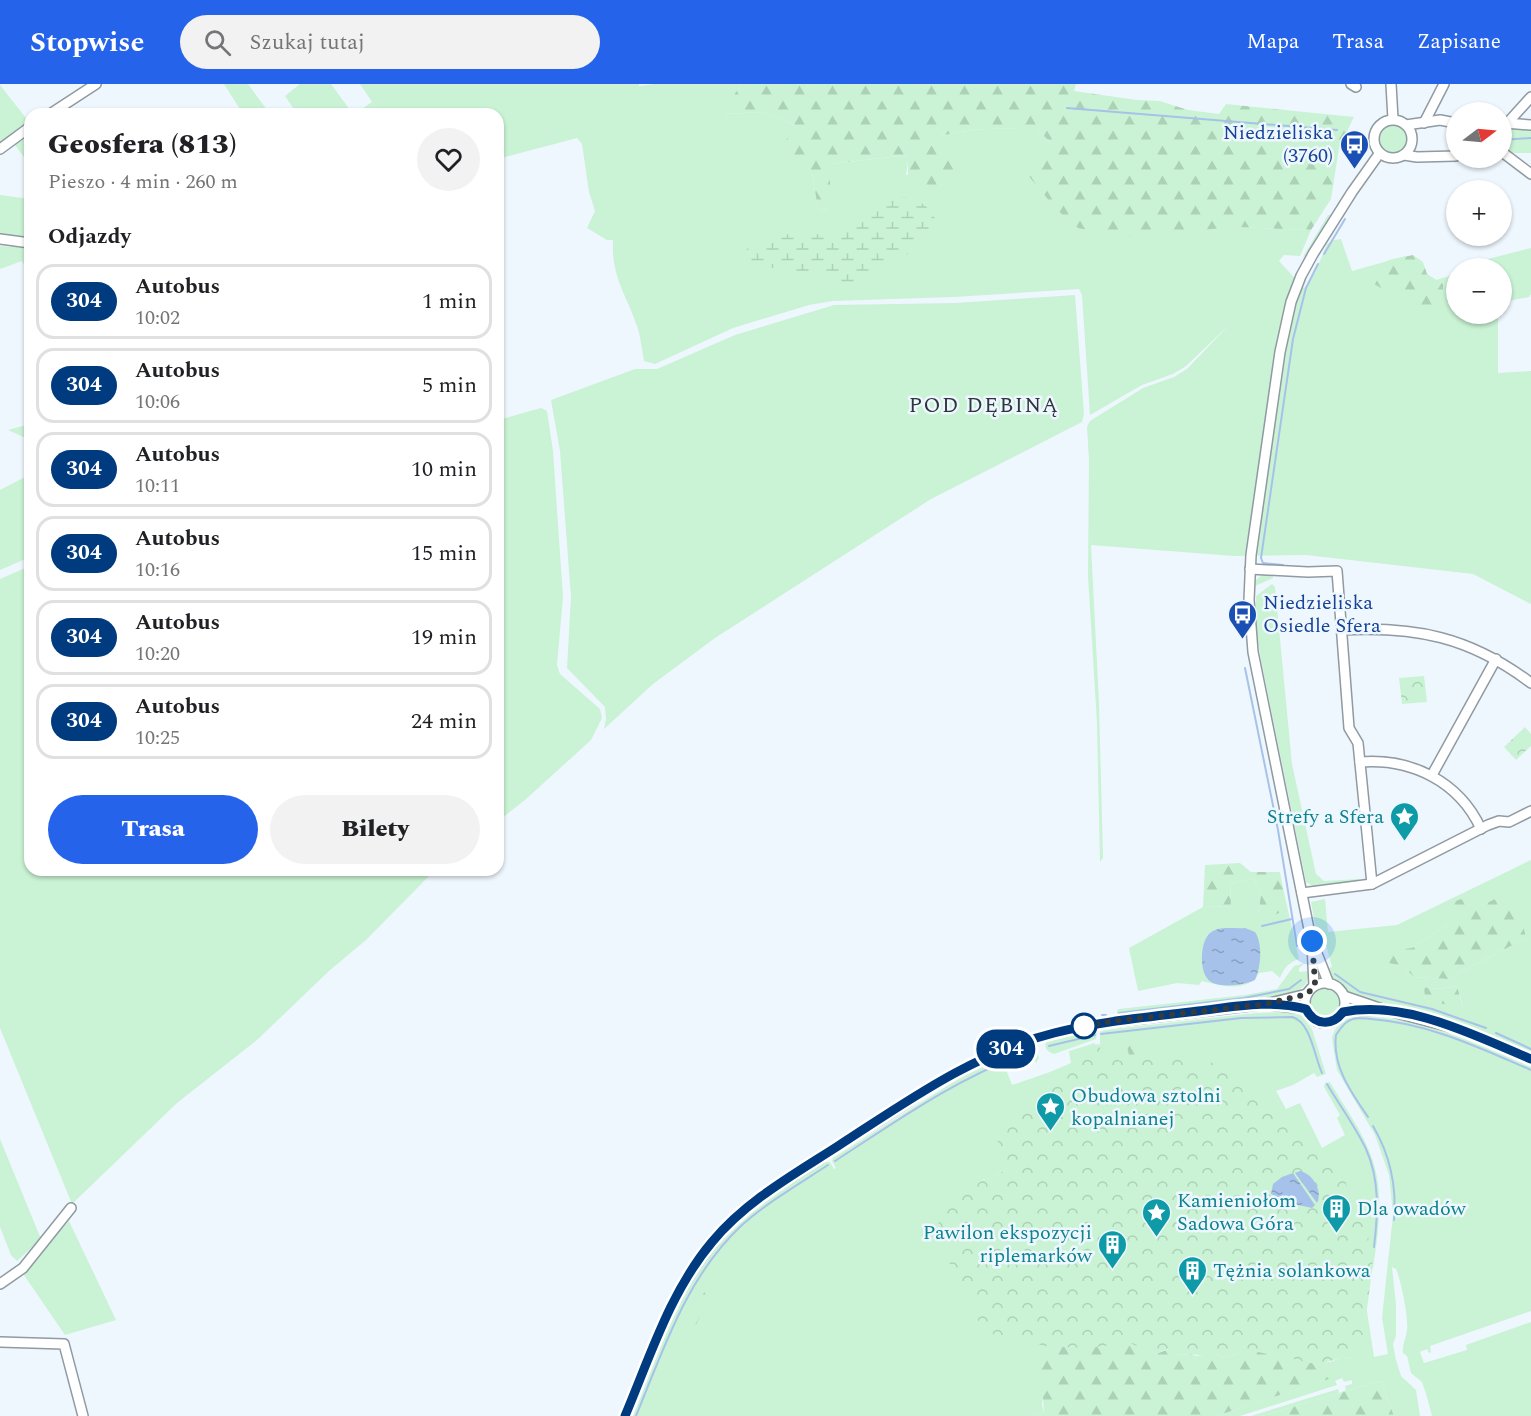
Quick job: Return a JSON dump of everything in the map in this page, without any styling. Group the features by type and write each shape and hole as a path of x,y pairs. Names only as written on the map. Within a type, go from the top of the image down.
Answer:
{"street":[{"path":"59,108 96,84"},
{"path":"1391,84 1393,119"},
{"path":"1424,123 1444,84"},
{"path":"1512,117 1531,97"},
{"path":"1432,110 1440,120"},
{"path":"1404,155 1412,141 1411,132 1406,125 1393,119 1380,124 1375,132 1374,143 1384,157 1446,156"},
{"path":"1406,125 1446,121"},
{"path":"1512,126 1531,125"},
{"path":"0,149 24,132"},
{"path":"1314,987 1312,944 1253,652 1250,569 1280,352 1292,302 1313,254 1352,192 1380,154"},
{"path":"1512,160 1531,174"},
{"path":"0,239 24,242"},
{"path":"1250,569 1297,572 1337,571 1349,728 1358,743 1372,884"},
{"path":"1341,630 1394,629 1431,635 1496,659 1531,683"},
{"path":"1432,775 1496,659"},
{"path":"1360,762 1394,763 1432,775 1465,803 1481,829"},
{"path":"1302,893 1372,884 1481,829 1499,821 1509,822 1531,811"},
{"path":"1312,944 1329,984"},
{"path":"625,1416 670,1307 692,1269 713,1241 735,1218 792,1175 950,1076 1009,1047 1053,1033 1097,1024 1266,1004 1307,994 1322,983 1337,987 1344,996 1385,1010 1458,1029 1531,1059"},
{"path":"1307,994 1306,1009 1313,1019 1324,1023 1334,1020 1343,1012 1385,1010"},
{"path":"1343,1012 1344,996"},
{"path":"1266,1004 1306,1009"},
{"path":"0,1284 22,1268 71,1208"},
{"path":"0,1342 64,1344 83,1416"}],"green space":[{"path":"224,84 248,84 266,108 239,108"},
{"path":"300,84 331,84 349,108 293,108 285,96"},
{"path":"360,84 639,84 639,86 741,84 723,114 764,112 796,126 812,173 818,209 830,210 830,164 909,155 906,175 960,164 941,136 976,130 1036,128 1051,143 1235,227 1311,230 1300,256 1284,255 1279,261 1304,288 1315,273 1327,244 1334,240 1341,239 1352,271 1406,256 1416,286 1446,277 1446,324 1498,324 1498,373 1531,371 1531,604 1473,574 1306,555 1234,556 1091,545 1099,703 1103,858 1100,862 1097,723 1088,576 1087,427 1090,421 1143,388 1174,377 1187,369 1228,326 1186,366 1173,374 1142,385 1090,415 1082,295 1079,289 954,297 833,301 809,305 733,328 655,364 644,361 638,329 617,276 613,240 607,240 587,228 595,211 589,192 582,144 577,138 504,157 504,108 363,108 372,102"},
{"path":"741,84 1076,84 1074,91 1160,101 1188,110 1219,114 1226,104 1354,117 1339,148 1331,199 1311,230 1235,227 1122,237 1078,228 1056,209 1027,174 1051,143 1036,128 976,130 941,136 960,163 959,182 944,190 908,191 908,155 830,164 830,210 818,209 812,173 777,153 796,126 764,112 722,114"},
{"path":"0,85 24,116 24,125 0,141"},
{"path":"1393,123 1405,128 1410,140 1405,152 1393,157 1381,152 1376,140 1381,128"},
{"path":"1512,126 1531,127 1531,153 1512,153"},
{"path":"24,139 24,157 15,145"},
{"path":"0,195 24,198 24,239 0,237"},
{"path":"904,197 926,206 936,221 937,228 929,239 920,243 914,250 862,283 843,287 822,274 742,263 739,259 751,246 783,235 813,233 831,240 843,230 868,220 885,203"},
{"path":"1328,215 1332,215 1308,255 1303,257"},
{"path":"0,246 24,248 24,265 22,261 0,269"},
{"path":"1531,248 1531,294 1529,297 1512,300 1512,258 1492,258"},
{"path":"1413,255 1423,262 1427,274 1443,284 1443,302 1433,317 1417,308 1413,300 1398,298 1369,281 1375,269 1385,262"},
{"path":"1075,295 1084,414 1082,422 931,499 715,638 653,684 604,729 605,707 567,668 571,597 560,451 551,400 635,369 657,369 735,335 834,305 955,303"},
{"path":"541,408 547,411 553,451 563,597 557,665 560,674 600,709 602,718 591,740 504,816 504,418"},
{"path":"24,426 24,437 8,430"},
{"path":"24,478 24,560 0,570 0,490"},
{"path":"24,569 24,876 429,876 366,940 329,971 257,1040 177,1103 72,1204 0,1028 0,579"},
{"path":"1263,574 1273,575 1273,578 1255,586 1256,580"},
{"path":"1272,584 1275,587 1292,764 1316,874 1324,881 1359,879 1359,883 1313,886 1306,882 1256,628 1256,596"},
{"path":"1424,676 1427,702 1402,704 1399,678"},
{"path":"1525,727 1531,734 1531,746 1516,760 1504,747"},
{"path":"1531,860 1531,1053 1464,1026 1345,993 1326,969 1332,967 1326,945 1319,946 1311,902 1325,899 1328,932 1397,925","holes":["1449,924 1526,938 1448,979 1414,977 1403,966 1412,948","1457,986 1463,1006 1425,1001 1424,987 1438,989"]},
{"path":"1240,863 1251,872 1280,872 1284,911 1267,918 1258,916 1261,894 1253,878 1230,884 1231,906 1203,907 1205,865"},
{"path":"1253,878 1261,894 1258,915 1283,911 1283,888 1299,959 1287,966 1280,978 1272,971 1259,973 1254,979 1241,986 1217,985 1202,981 1199,985 1177,983 1138,991 1129,948 1203,907 1231,906 1230,884"},
{"path":"1467,897 1481,906 1499,897 1520,912 1526,938 1448,979 1414,977 1403,966 1389,963 1390,951 1412,948 1449,924 1450,903"},
{"path":"1305,963 1299,968 1299,972 1308,971 1306,983 1299,990 1291,992 1291,996 1119,1017 1117,1015 1119,1009 1245,995 1277,989 1294,966"},
{"path":"1457,986 1463,1007 1425,1001 1424,987 1438,989"},
{"path":"1325,989 1335,993 1339,1003 1335,1013 1325,1017 1315,1013 1311,1003 1315,993"},
{"path":"1284,1012 1301,1015 1312,1029 1326,1074 1317,1077 1314,1073 1293,1085 1276,1091 1286,1109 1300,1103 1322,1148 1345,1135 1337,1118 1340,1115 1324,1087 1325,1083 1330,1082 1359,1129 1373,1161 1379,1191 1379,1207 1373,1269 1368,1262 1095,1058 1100,1044 1100,1032 1105,1030 1255,1013"},
{"path":"1355,1016 1401,1020 1423,1025 1467,1040 1531,1067 1531,1311 1430,1346 1431,1352 1429,1353 1427,1349 1420,1352 1424,1363 1467,1350 1466,1345 1531,1322 1531,1416 1432,1416 1422,1382 1411,1373 1407,1356 1403,1353 1407,1317 1398,1274 1392,1267 1396,1305 1396,1336 1393,1344 1396,1360 1401,1376 1416,1390 1420,1416 1394,1416 1381,1381 1261,1416 1251,1416 1338,1389 1339,1393 1346,1390 1345,1386 1352,1384 1352,1380 1344,1382 1342,1378 1335,1381 1337,1385 1240,1416 1216,1416 1328,1379 1312,1363 1331,1362 1342,1357 1354,1358 1364,1309 1367,1311 1374,1357 1388,1354 1382,1318 1393,1215 1389,1175 1375,1135 1337,1070 1332,1039 1334,1031 1340,1024"},
{"path":"1091,1031 1097,1033 1096,1039 1054,1054 1046,1048 1046,1042"},
{"path":"1133,1040 1138,1057 1130,1059 1127,1047 1120,1046 1116,1042"},
{"path":"1095,1043 1094,1053 1010,1167 991,1179 984,1179 979,1183 1049,1344 1042,1405 1044,1412 1034,1416 633,1416 682,1299 704,1263 717,1247 730,1232 760,1206 826,1162 830,1162 834,1169 836,1168 832,1161 833,1158 963,1076 1008,1055 1035,1047 1039,1058 1036,1063 1033,1059 1009,1068 1005,1067 1012,1085 1071,1063 1069,1051"},
{"name":"Kamieniołom Sadowa Góra","path":"1100,1044 1099,1047 1120,1061 1154,1054 1183,1060 1195,1067 1214,1062 1253,1091 1261,1102 1282,1119 1292,1123 1322,1157 1325,1155 1344,1174 1349,1197 1369,1231 1367,1255 1373,1264 1362,1346 1354,1358 1312,1363 1243,1347 1240,1353 1224,1358 1216,1354 1210,1357 1191,1354 1172,1355 1168,1349 1156,1354 1130,1343 1087,1348 1044,1346 1010,1335 1000,1340 978,1321 978,1314 947,1259 937,1216 962,1192 985,1179 991,1179 1010,1167 997,1140 1022,1107 1050,1088 1050,1079 1086,1057 1092,1045"},
{"path":"0,1139 41,1239 17,1261 11,1255 0,1227"},
{"path":"69,1221 116,1320 65,1335 22,1272"},
{"path":"961,1254 1278,1348 1129,1341 1156,1354 1169,1349 1172,1355 1216,1354 1224,1358 1240,1353 1242,1347 1312,1363 1329,1379 1216,1416 1034,1416 1044,1412 1043,1398 1030,1360 1049,1344"},
{"path":"711,1283 719,1283 717,1296 702,1312 693,1331 686,1327 696,1304"},
{"path":"1381,1381 1394,1416 1261,1416"}],"water":[{"path":"1245,928 1255,932 1258,937 1260,962 1255,980 1230,985 1211,982 1204,973 1202,960 1205,939 1213,931"},
{"path":"1300,1171 1313,1179 1316,1184 1319,1193 1317,1203 1295,1173"},
{"path":"1293,1173 1315,1205 1312,1208 1289,1203 1271,1194 1273,1184"}],"waterway":[{"path":"1067,108 1337,130"},
{"path":"1512,139 1531,138"},
{"path":"1324,254 1345,219"},
{"path":"1283,565 1263,563 1261,558 1293,339 1306,288 1318,264"},
{"path":"1245,668 1278,830 1297,946"},
{"path":"1262,926 1292,919"},
{"path":"1335,974 1360,992 1432,1009 1486,1028"},
{"path":"1119,1013 1244,998 1289,989 1301,980"},
{"path":"1101,1034 1241,1018 1292,1017 1304,1025 1308,1032 1322,1073"},
{"path":"1368,1117 1344,1078 1337,1057 1336,1035 1345,1023 1353,1019 1392,1021 1433,1031 1531,1070"},
{"path":"1496,1033 1531,1049"},
{"path":"1049,1046 1095,1035"},
{"path":"835,1161 955,1086 1005,1061 1032,1051"},
{"path":"1327,1084 1357,1132 1371,1161 1377,1197 1374,1247"},
{"path":"1373,1126 1384,1148 1391,1171 1394,1220"},
{"path":"636,1416 667,1339 706,1267 742,1225 828,1165"}],"bus line":[{"name":"304","path":"625,1416 681,1286 701,1255 735,1218 773,1187 925,1091 963,1068 1009,1047 1053,1033 1114,1021 1266,1004 1306,1009 1313,1019 1324,1023 1351,1010 1385,1010 1420,1017 1458,1029 1531,1059"}],"place":[{"name":"Niedzieliska (3760)","path":"1354,170"},
{"name":"Niedzieliska Osiedle Sfera","path":"1242,640"},
{"name":"Strefy a Sfera","path":"1405,842"},
{"name":"Obudowa sztolni kopalnianej","path":"1050,1132"},
{"name":"Dla owadów","path":"1336,1234"},
{"name":"Kamieniołom Sadowa Góra","path":"1156,1238"},
{"name":"Pawilon ekspozycji riplemarków","path":"1113,1270"},
{"name":"Tężnia solankowa","path":"1192,1296"}],"district":[{"name":"POD DĘBINĄ","path":"984,405"}],"route":[{"path":"1084,1026 1080,1027 1266,1004 1297,998 1307,994 1314,987 1312,941"}]}
